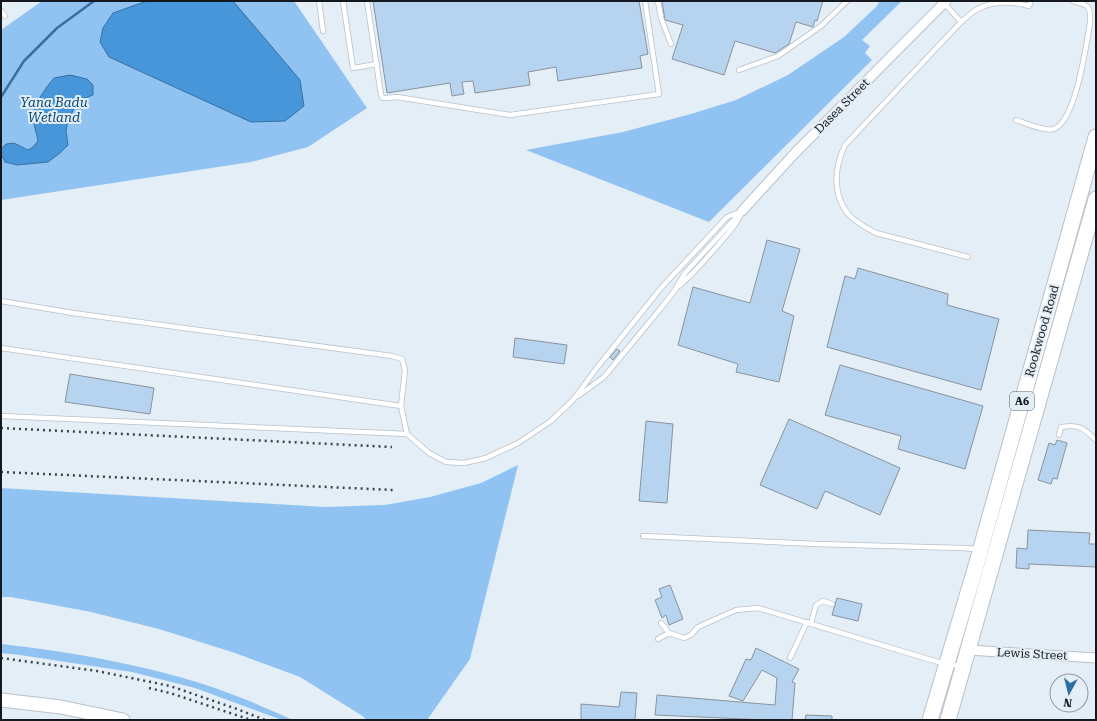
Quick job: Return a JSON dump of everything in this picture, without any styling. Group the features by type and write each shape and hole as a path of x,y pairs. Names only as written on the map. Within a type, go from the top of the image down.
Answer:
{"highway":[{"name":"Rookwood Road","path":"946,664 972,581 1096,137"},
{"name":"Rookwood Road","path":"968,650 1096,199"},
{"name":"A6","path":"948,720 968,650"},
{"name":"A6","path":"930,720 946,664"}],"main road":[{"path":"1,700 61,707 123,720"}],"street":[{"name":"Dasea Street","path":"742,211 795,153 945,2"},
{"name":"Lewis Street","path":"968,650 1096,658"}],"lane":[{"path":"319,1 323,31"},
{"path":"344,1 353,68 377,64"},
{"path":"367,1 381,95 383,98 397,96 510,115 659,94 645,1"},
{"path":"658,1 661,18 671,44"},
{"path":"739,70 778,56 821,26 847,1"},
{"path":"968,257 876,233 864,227 850,216 838,196 836,185 838,164 845,145 961,22 976,10 988,5 998,2 1010,2 1029,6 1030,1"},
{"path":"1016,120 1048,130 1055,128 1062,123 1071,109 1079,80 1090,23 1089,8 1085,4 1073,1"},
{"path":"945,2 961,22"},
{"path":"1,11 5,16"},
{"path":"1,416 406,434 429,453 446,462 464,463 486,458 518,443 551,421 573,400 604,377 675,290 691,276 736,224 742,211"},
{"path":"573,400 660,288 726,217 742,211"},
{"path":"1,301 81,314 392,356 402,359 405,370 401,406 406,434"},
{"path":"1,348 401,406"},
{"path":"1059,435 1061,427 1071,425 1085,429 1096,440"},
{"path":"643,536 817,544 961,548 980,549 995,553"},
{"path":"790,658 809,622 816,605 822,601 832,604"},
{"path":"661,623 669,633 684,638 691,635 698,627 736,610 758,608 946,664 963,666"},
{"path":"658,639 669,633"}],"shaded area":[{"path":"42,1 294,1 367,108 308,147 251,162 1,200 1,30"},
{"path":"880,1 902,1 862,40 870,46 865,53 872,60 709,222 526,150 623,132 691,114 736,100 788,75 844,37 876,7"},
{"path":"518,465 470,659 427,720 367,720 300,677 235,653 159,629 91,612 11,597 1,597 1,488 325,507 385,505 430,497 481,483"},
{"path":"1,644 77,654 154,670 215,688 293,720 282,720 195,688 132,672 1,653"}],"water":[{"path":"147,1 233,1 300,80 304,106 285,121 251,122 109,57 100,42 103,28 113,13"},
{"name":"Yana Badu Wetland","path":"70,75 87,79 93,85 93,95 78,101 68,120 66,131 68,145 48,162 17,165 5,162 1,154 1,149 6,144 14,143 28,150 38,141 33,117 38,101 54,78"}],"building":[{"path":"373,1 639,1 648,54 640,56 642,68 558,81 556,67 528,72 530,85 475,93 473,81 462,82 464,94 452,96 450,83 387,93"},
{"path":"662,1 823,1 817,21 815,20 813,27 796,22 789,44 775,53 735,41 724,75 672,59 683,25 665,20"},
{"path":"767,240 800,249 782,311 794,316 779,382 736,372 738,364 678,345 693,287 750,303"},
{"path":"858,268 948,294 947,305 999,319 981,390 827,347 845,276 855,279"},
{"path":"515,338 567,345 564,364 513,357"},
{"path":"617,349 620,351 613,360 610,357"},
{"path":"840,365 983,406 965,469 898,449 901,436 825,415"},
{"path":"70,374 154,388 150,414 65,402"},
{"path":"789,419 900,468 880,515 825,491 817,509 760,485"},
{"path":"646,421 673,424 667,503 639,501"},
{"path":"1057,440 1067,443 1057,479 1053,478 1051,484 1038,480 1049,443 1055,445"},
{"path":"1028,530 1090,533 1089,544 1096,544 1096,567 1029,564 1029,569 1016,568 1017,548 1027,549"},
{"path":"670,585 683,619 669,625 666,615 662,618 655,600 662,597 659,589"},
{"path":"837,598 862,604 858,621 832,615"},
{"path":"756,648 799,669 792,682 795,683 792,720 655,715 657,695 775,705 777,678 762,670 743,701 729,696 746,659 751,660"},
{"path":"621,692 637,693 635,720 581,720 581,704 619,707"},
{"path":"806,715 832,716 832,720 805,720"}],"waterway":[{"path":"1,97 24,61 57,28 94,1"}],"railway":[{"path":"1,428 392,447"},
{"path":"1,472 393,490"},
{"path":"1,658 97,671 170,686 265,720"},
{"path":"149,688 170,693 248,719"}]}
